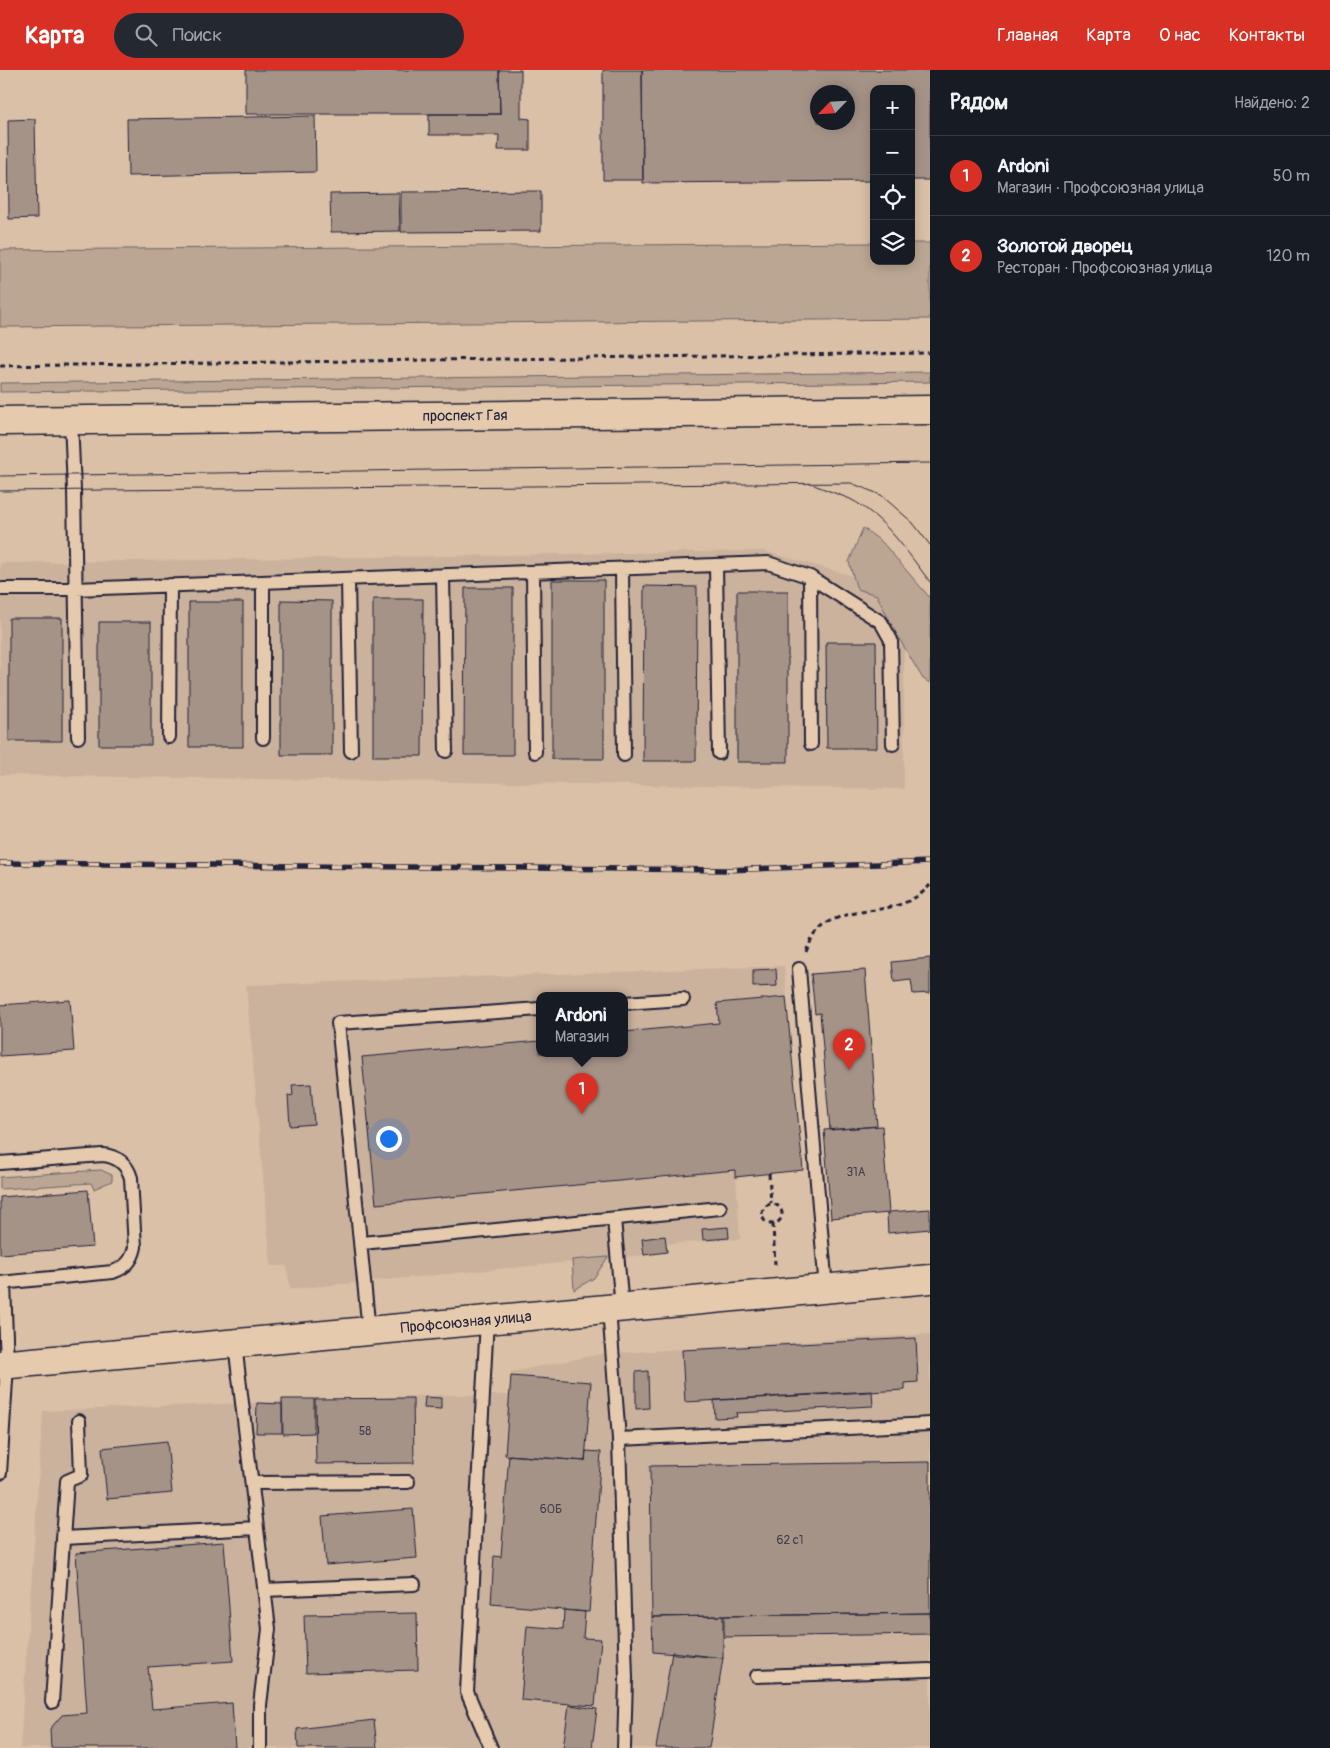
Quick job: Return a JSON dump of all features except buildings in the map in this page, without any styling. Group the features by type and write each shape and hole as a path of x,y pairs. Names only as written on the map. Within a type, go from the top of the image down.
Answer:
{"street":[{"name":"проспект Гая","path":"0,421 930,410"},
{"name":"Профсоюзная улица","path":"3,1365 930,1279"}],"lane":[{"path":"71,420 78,736"},
{"path":"0,589 75,589 768,563 810,577 881,622 891,640 894,744"},
{"path":"716,565 719,752"},
{"path":"622,568 624,755"},
{"path":"533,572 535,752"},
{"path":"443,575 446,750"},
{"path":"810,577 811,744"},
{"path":"348,579 351,751"},
{"path":"263,582 263,738"},
{"path":"169,737 170,585"},
{"path":"799,969 826,1289"},
{"path":"628,1003 683,999"},
{"path":"369,1331 362,1243 338,1023 536,1009"},
{"path":"0,1163 102,1155 117,1159 129,1171 131,1178 135,1247 133,1256 128,1263 113,1272 2,1283 3,1365 0,1473"},
{"path":"362,1243 720,1208"},
{"path":"614,1218 626,1678 624,1748"},
{"path":"487,1320 467,1692 491,1748"},
{"path":"235,1344 269,1629 260,1705 260,1748"},
{"path":"52,1702 66,1481 81,1474 79,1421"},
{"path":"619,1439 930,1424"},
{"path":"252,1483 408,1482"},
{"path":"63,1538 257,1528"},
{"path":"264,1590 414,1584"},
{"path":"757,1676 930,1670"}],"path":[{"path":"0,366 930,353"},
{"path":"799,969 810,940 828,921 845,914 890,908 908,903 930,885"},
{"path":"769,1174 771,1204"},
{"path":"771,1204 778,1206 782,1213 780,1220 773,1224 765,1222 762,1215 764,1207 771,1204"},
{"path":"773,1224 777,1293"}],"shaded area":[{"path":"870,243 870,265 915,265 915,243 930,243 930,319 0,327 0,250"},
{"path":"930,372 930,382 0,392 0,383"},
{"path":"863,528 882,542 930,598 930,683 923,679 894,630 877,595 857,589 849,562"},
{"path":"763,551 904,590 904,789 0,775 0,563"},
{"path":"784,966 803,1170 736,1177 740,1239 666,1244 667,1252 644,1255 290,1289 287,1266 271,1266 246,985"},
{"path":"101,1170 112,1175 112,1181 94,1189 91,1183 0,1189 0,1177"},
{"path":"608,1257 594,1278 574,1290 572,1260"},
{"path":"930,1334 930,1748 20,1748 43,1411 443,1395 509,1395 511,1372 601,1354"}],"tram line":[{"path":"0,476 930,463"},
{"path":"0,491 851,483 881,495 913,523 930,545"},
{"path":"814,485 850,499 874,515 904,547 930,582"}],"railway":[{"path":"0,863 726,870 930,862"}],"place":[{"name":"Золотой дворец","path":"849,1070"},
{"name":"Ardoni","path":"582,1114"}]}
